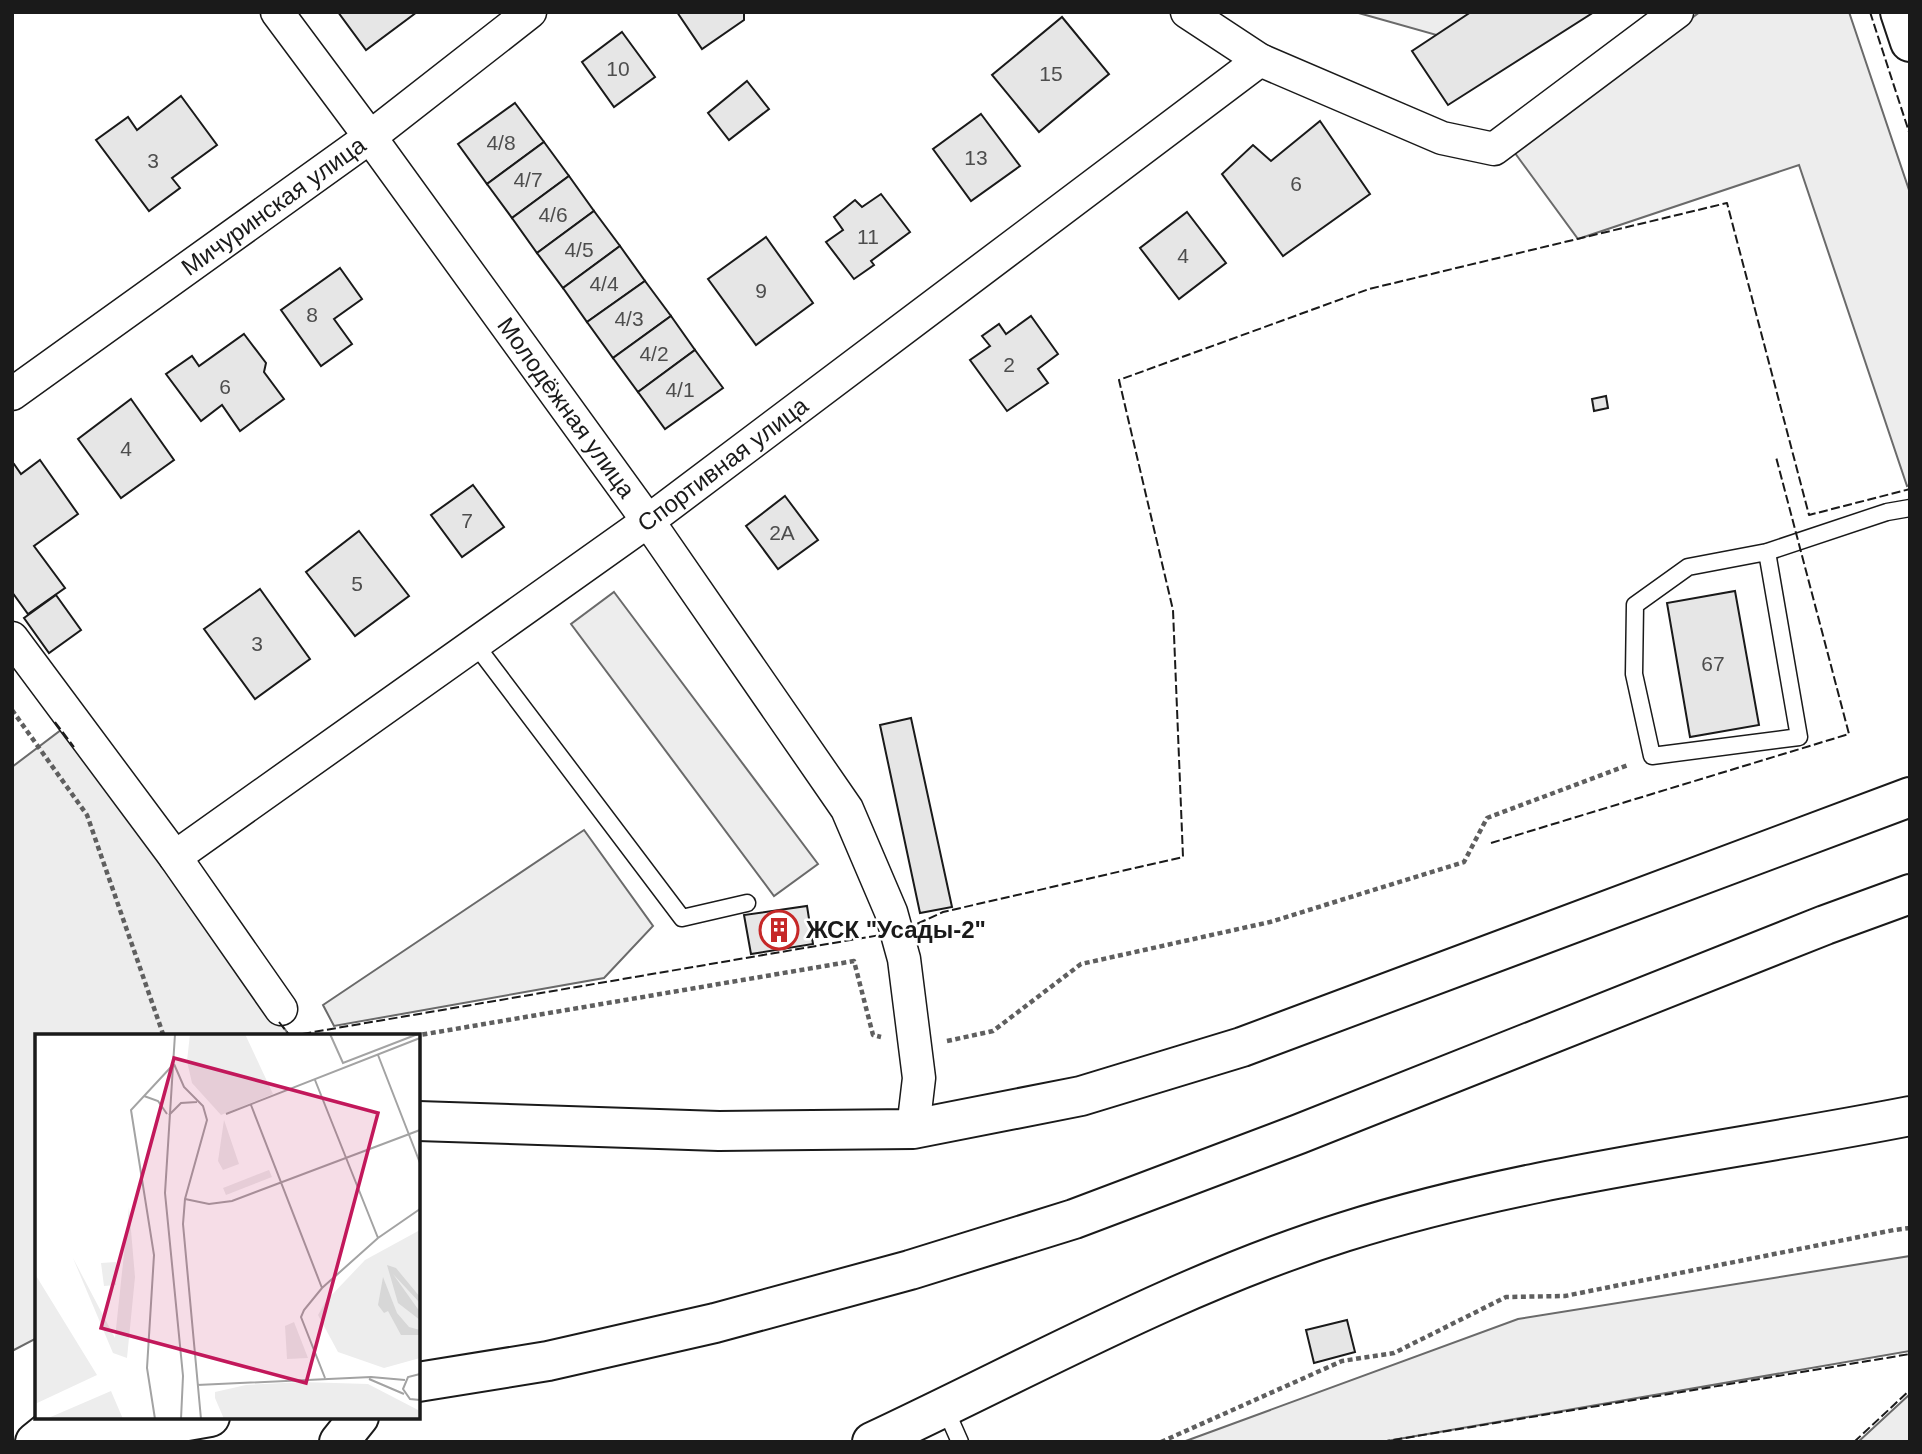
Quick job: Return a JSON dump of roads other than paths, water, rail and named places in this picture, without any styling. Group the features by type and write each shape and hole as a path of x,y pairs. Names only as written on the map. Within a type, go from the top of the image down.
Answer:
{"street":[{"name":"Молодёжная улица","path":"276,12 370,137 648,522 847,809 891,912 904,959 919,1078 914,1129"},
{"name":"Мичуринская улица","path":"12,394 370,137 530,12"},
{"path":"1187,12 1260,60 1442,138 1494,149 1678,12"},
{"path":"1900,12 1910,42"},
{"name":"Спортивная улица","path":"175,857 648,522 1260,60"},
{"path":"12,638 175,857 281,1009"},
{"path":"420,1121 719,1131 914,1129 1081,1096 1242,1047 1910,797"},
{"path":"420,1382 548,1361 715,1323 910,1270 1074,1219 1299,1134 1825,925 1910,894"},
{"path":"872,1442 952,1425 1144,1310 1267,1259 1343,1232 1455,1200 1910,1116"},
{"path":"34,1442 63,1419"},
{"path":"67,1442 199,1419"},
{"path":"339,1442 357,1419"}],"lane":[{"path":"1768,552 1799,737 1652,756 1634,674 1635,605 1688,567 1768,552 1887,512 1910,508"},
{"path":"475,644 682,918 747,903"}],"place":[{"name":"ЖСК \"Усады-2\"","path":"779,930"}]}
